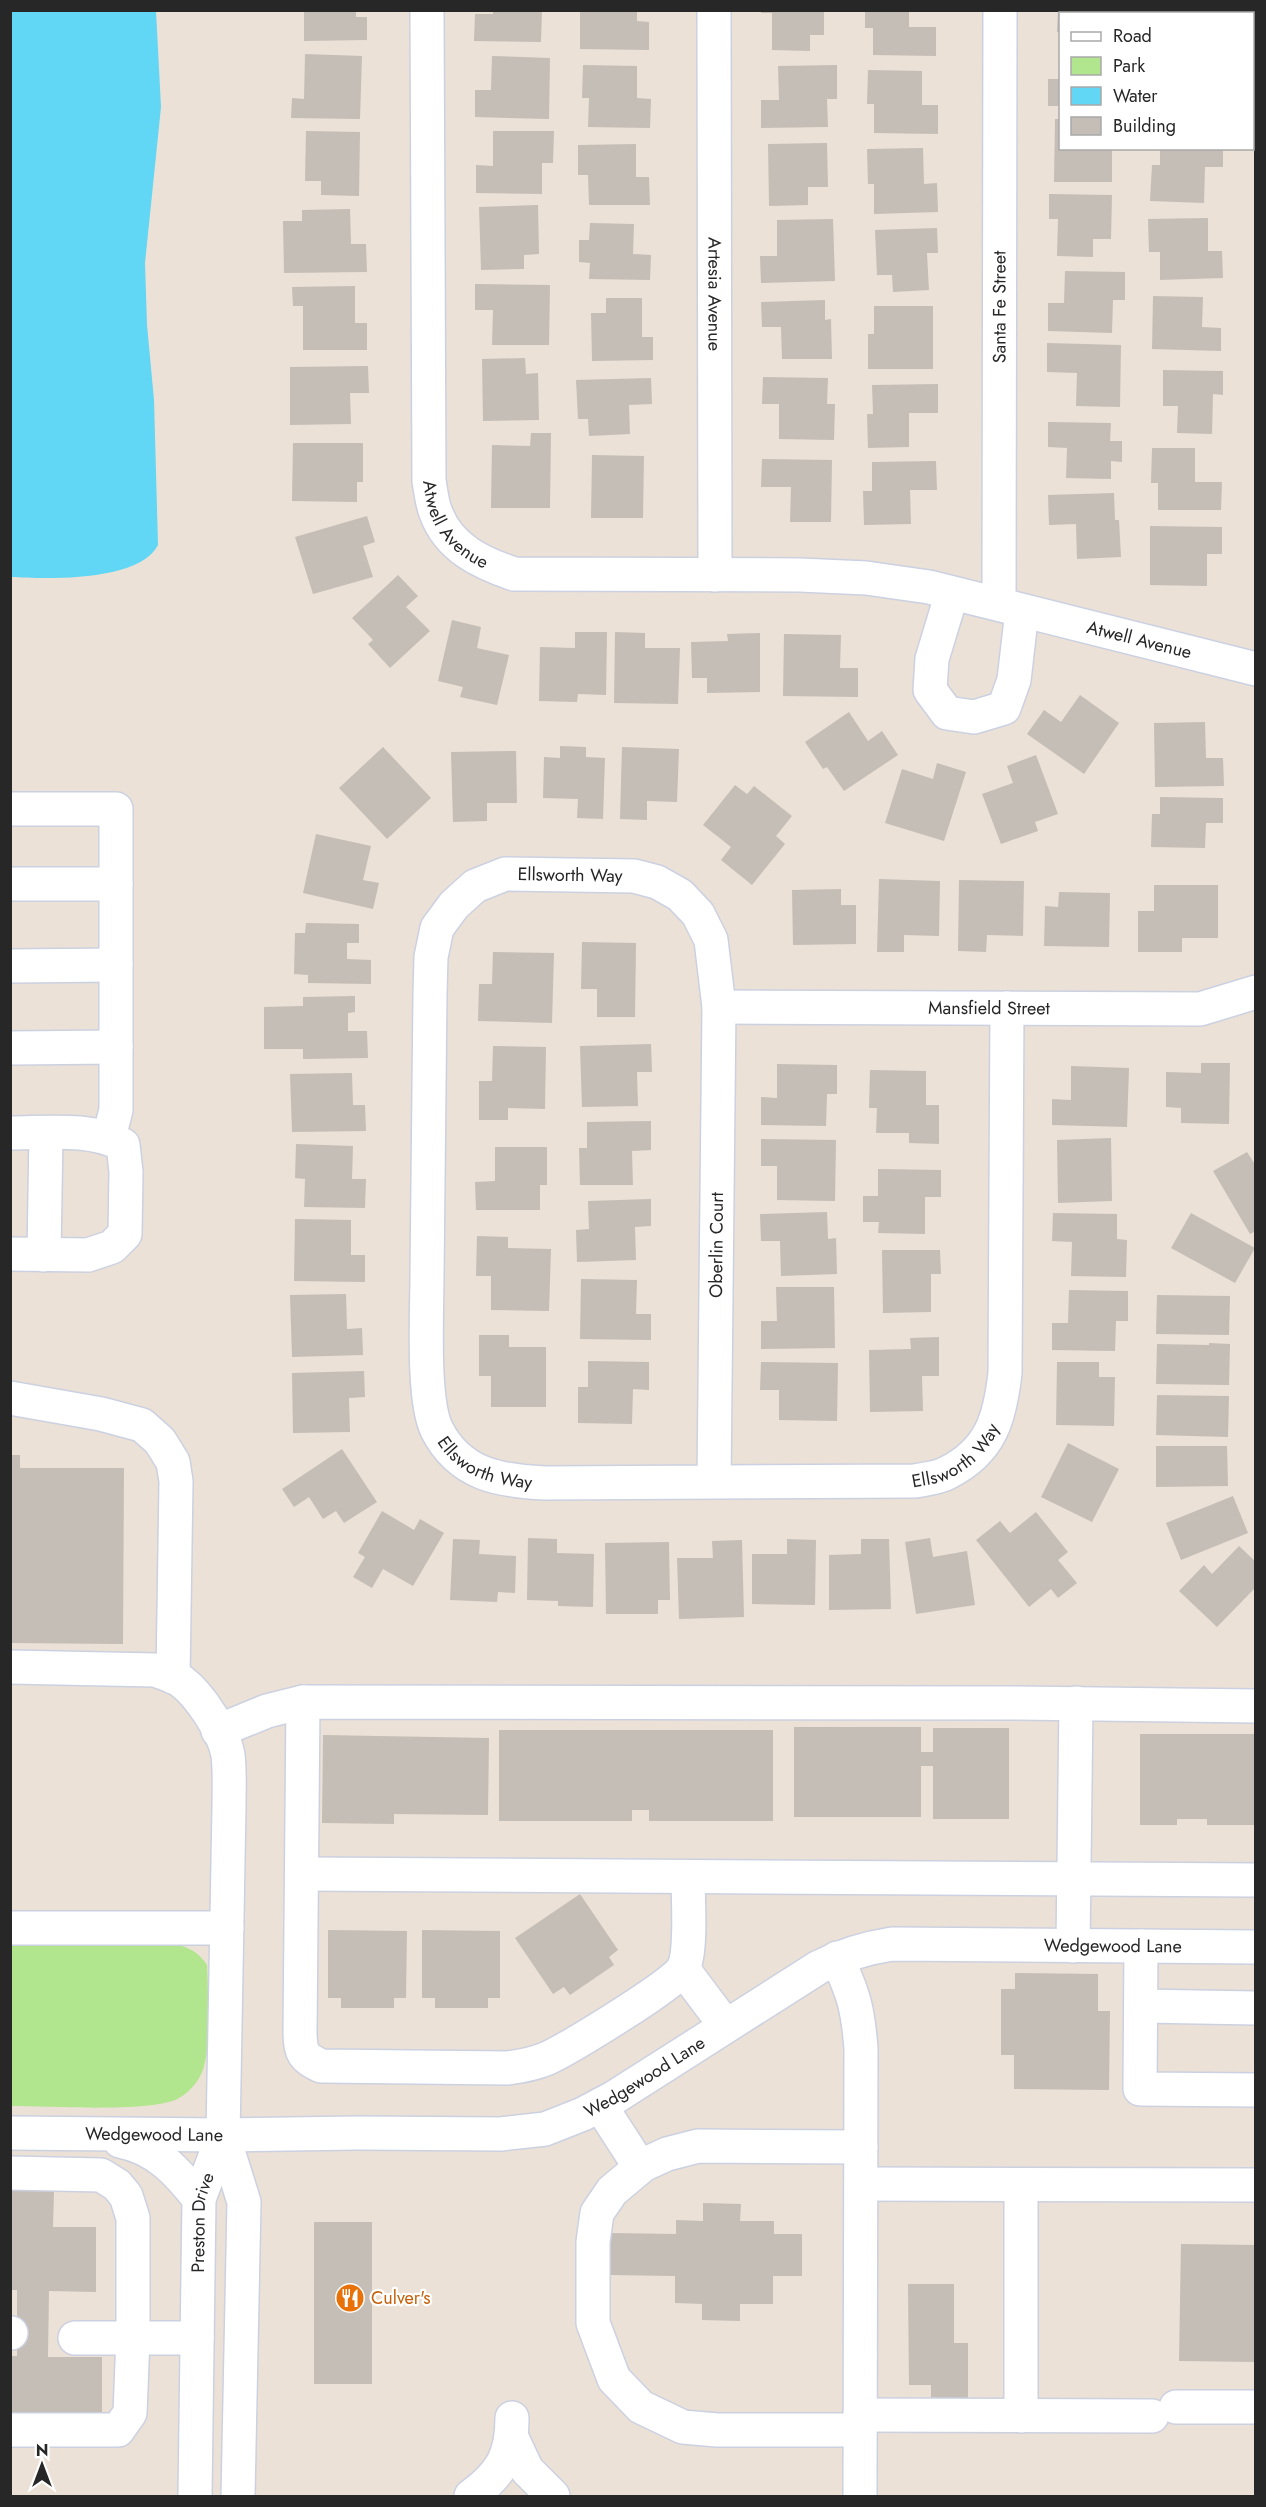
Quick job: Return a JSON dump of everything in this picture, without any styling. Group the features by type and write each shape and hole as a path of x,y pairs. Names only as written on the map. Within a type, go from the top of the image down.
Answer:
{"street":[{"name":"Atwell Avenue","path":"427,10 429,481 435,513 447,535 464,551 487,565 514,574 866,578 929,587 1256,669"},
{"name":"Artesia Avenue","path":"714,10 715,575"},
{"name":"Santa Fe Street","path":"1000,10 1011,607"},
{"path":"952,593 932,659 930,690 947,713 974,717 1004,708 1014,680 1011,607"},
{"path":"10,809 116,809 116,1110 109,1137"},
{"name":"Ellsworth Way","path":"719,1007 711,940 698,914 680,895 657,882 634,876 505,874 475,886 454,904 437,928 431,957 430,994 427,1329 430,1407 437,1430 457,1457 480,1473 510,1482 915,1481 945,1474 970,1459 988,1439 1001,1408 1005,1373 1007,1008"},
{"path":"10,884 116,884"},
{"path":"10,966 116,965"},
{"name":"Mansfield Street","path":"719,1007 1200,1009 1256,992"},
{"name":"Oberlin Court","path":"714,1482 719,1007"},
{"path":"10,1048 116,1047"},
{"path":"10,1133 109,1137 123,1145 126,1172 125,1234 112,1247 88,1256 10,1254"},
{"path":"44,1255 46,1134"},
{"path":"10,1398 101,1414 142,1425 160,1442 173,1462 176,1481 173,1677"},
{"path":"10,1667 155,1670 180,1680 199,1698 218,1731 228,1754 229,1807 223,2135"},
{"path":"218,1731 267,1711 303,1702 1076,1703 1256,1706"},
{"path":"303,1702 301,2050 308,2059 321,2066 508,2068 528,2066 576,2043 669,1983 683,1969 688,1950 688,1877"},
{"path":"1073,1946 1076,1703"},
{"path":"302,1874 1256,1880"},
{"path":"10,1928 227,1928"},
{"name":"Wedgewood Lane","path":"10,2133 501,2134 545,2129 600,2105 724,2025 837,1958 869,1948 892,1944 1256,1947"},
{"path":"1141,1946 1140,2089 1256,2090"},
{"path":"837,1958 854,1994 861,2049 860,2496"},
{"path":"683,1969 724,2025"},
{"path":"1140,2006 1256,2008"},
{"path":"600,2105 640,2167"},
{"path":"86,2133 138,2145 161,2158 181,2175 199,2199"},
{"name":"Preston Drive","path":"195,2496 199,2199 223,2135"},
{"name":"Preston Drive","path":"223,2135 244,2202 238,2496"},
{"path":"861,2147 698,2146 667,2154 640,2167 612,2191 597,2213 593,2242 593,2324 614,2379 641,2408 683,2427 717,2430 1256,2407"},
{"path":"10,2173 101,2175 117,2185 126,2196 133,2218 133,2338 130,2413 118,2430 10,2430"},
{"path":"861,2184 1256,2185"},
{"path":"1021,2185 1021,2416"},
{"path":"75,2338 197,2338"},
{"path":"471,2496 491,2481 503,2463 512,2428 527,2470 553,2496"}],"green space":[{"path":"179,1945 195,1952 207,1965 208,2043 201,2076 191,2088 179,2098 147,2106 98,2108 11,2106 11,1946"}],"water":[{"path":"11,10 156,11 161,107 145,263 147,325 154,400 158,545 148,557 132,566 91,576 11,577"}],"building":[{"path":"304,10 356,10 356,17 367,17 367,40 304,41"},
{"path":"493,10 542,10 541,42 474,41 475,14 493,14"},
{"path":"580,10 637,10 637,21 649,22 649,50 580,49"},
{"path":"761,10 824,10 824,35 810,35 810,51 772,50 772,13 761,13"},
{"path":"865,10 909,10 909,27 936,27 936,56 873,55 873,28 865,28"},
{"path":"1058,10 1110,10 1110,12 1059,12 1059,32 1057,32"},
{"path":"1153,10 1208,10 1208,12 1153,12"},
{"path":"305,54 362,56 360,119 291,118 292,98 304,99"},
{"path":"492,56 550,58 549,119 475,117 475,90 491,90"},
{"path":"583,65 637,66 637,98 651,99 650,128 588,127 589,98 582,98"},
{"path":"837,65 837,99 827,99 828,127 761,128 761,100 779,100 778,66"},
{"path":"868,70 922,71 922,105 938,105 938,134 874,133 874,104 867,104"},
{"path":"1048,79 1059,79 1059,106 1048,106"},
{"path":"1055,119 1059,119 1059,150 1112,150 1112,182 1054,182"},
{"path":"306,131 360,132 359,196 321,195 321,181 305,181"},
{"path":"493,131 554,131 553,163 542,163 542,194 476,193 476,165 493,166"},
{"path":"827,143 828,187 808,187 808,205 769,206 768,144"},
{"path":"636,144 636,177 649,177 650,205 589,205 588,175 578,175 578,145"},
{"path":"923,148 924,184 937,183 938,212 874,214 874,184 868,184 867,149"},
{"path":"1160,150 1223,150 1223,167 1205,167 1204,203 1150,201 1152,165 1160,165"},
{"path":"1049,194 1112,195 1111,239 1093,239 1093,257 1057,256 1058,219 1049,219"},
{"path":"538,205 539,254 524,255 524,269 481,270 479,207"},
{"path":"350,209 351,244 366,244 367,272 284,273 283,221 302,221 302,210"},
{"path":"1208,218 1208,251 1222,251 1223,278 1160,280 1160,252 1149,252 1148,219"},
{"path":"833,219 835,281 761,283 760,256 777,256 777,220"},
{"path":"590,223 634,224 633,254 651,255 650,280 589,279 590,263 579,262 579,240 589,240"},
{"path":"937,228 938,253 927,253 929,290 893,292 892,275 877,275 875,230"},
{"path":"1065,271 1125,272 1125,300 1113,300 1112,333 1048,331 1048,303 1064,303"},
{"path":"475,284 550,285 549,345 492,345 493,310 475,310"},
{"path":"355,286 355,323 367,323 367,350 303,350 303,306 293,306 292,287"},
{"path":"1153,296 1203,297 1202,327 1221,328 1221,351 1152,349"},
{"path":"606,298 642,298 642,337 653,337 653,360 592,361 591,313 606,313"},
{"path":"825,300 825,320 831,319 832,359 782,359 781,327 762,327 761,302"},
{"path":"874,306 933,306 933,369 868,369 868,334 874,334"},
{"path":"1047,343 1121,345 1120,407 1076,406 1077,373 1047,372"},
{"path":"525,358 526,374 538,373 539,420 483,421 482,359"},
{"path":"368,366 369,393 350,393 351,424 290,425 290,367"},
{"path":"1163,370 1223,371 1223,395 1213,394 1212,434 1177,433 1178,406 1163,406"},
{"path":"763,377 828,378 827,404 835,404 834,440 779,439 779,404 762,404"},
{"path":"651,378 652,404 629,405 630,434 589,436 588,419 578,419 576,380"},
{"path":"938,384 938,413 909,413 909,447 868,448 867,414 873,414 872,385"},
{"path":"1048,422 1111,423 1110,441 1122,441 1122,462 1111,461 1111,479 1066,478 1067,448 1048,447"},
{"path":"531,433 551,433 550,508 491,508 492,445 530,446"},
{"path":"293,443 363,443 363,482 357,482 357,502 292,501"},
{"path":"1152,448 1195,448 1195,482 1222,482 1221,510 1158,510 1158,483 1151,483"},
{"path":"592,455 644,456 643,518 591,518"},
{"path":"762,459 832,460 831,522 790,522 791,487 761,487"},
{"path":"936,461 937,490 910,490 911,524 864,525 863,491 872,491 872,462"},
{"path":"1114,493 1115,520 1119,520 1121,557 1077,559 1076,524 1049,525 1048,495"},
{"path":"367,516 375,542 363,546 373,577 313,594 295,537"},
{"path":"1150,526 1222,527 1222,554 1207,554 1207,586 1150,585"},
{"path":"398,575 418,596 406,607 430,631 390,668 368,644 373,640 352,618"},
{"path":"452,620 481,627 477,648 509,655 497,705 460,697 463,687 438,681"},
{"path":"575,632 607,632 606,695 578,694 577,702 539,701 540,647 575,648"},
{"path":"615,632 645,633 645,648 680,648 678,704 614,703"},
{"path":"760,633 760,692 707,693 707,678 692,678 691,642 728,641 727,634"},
{"path":"784,634 841,635 840,668 858,668 858,697 783,696"},
{"path":"1080,695 1119,723 1084,774 1027,734 1044,710 1061,722"},
{"path":"849,712 868,741 882,731 898,755 844,791 827,767 823,769 805,742"},
{"path":"1205,722 1206,758 1223,758 1224,786 1155,787 1154,723"},
{"path":"560,746 586,747 586,757 605,758 603,819 577,818 578,799 543,798 544,757 560,758"},
{"path":"383,747 431,798 387,839 339,788"},
{"path":"622,747 679,749 677,802 647,801 647,820 620,819"},
{"path":"516,751 517,803 487,803 487,821 453,822 451,752"},
{"path":"1036,755 1058,814 1035,822 1038,831 1001,844 982,794 1013,783 1007,766"},
{"path":"937,763 966,772 944,841 885,823 902,769 933,779"},
{"path":"735,785 747,794 754,786 792,816 776,836 785,844 752,885 721,860 731,847 703,825"},
{"path":"1160,797 1223,798 1223,823 1206,823 1205,848 1151,847 1152,814 1160,814"},
{"path":"316,834 371,846 363,880 379,883 373,909 303,893"},
{"path":"879,879 940,881 939,936 904,935 904,952 877,952"},
{"path":"959,880 1024,881 1023,936 987,935 986,952 958,951"},
{"path":"1154,885 1218,885 1218,938 1182,938 1182,952 1138,952 1138,911 1154,911"},
{"path":"841,889 841,905 856,905 856,944 793,945 792,890"},
{"path":"1059,892 1110,893 1109,947 1044,946 1045,906 1058,907"},
{"path":"306,923 359,924 359,943 347,943 347,959 371,960 371,984 308,983 308,975 294,974 295,933 305,933"},
{"path":"582,942 636,943 635,1017 597,1017 597,989 581,989"},
{"path":"493,952 554,953 552,1023 478,1021 479,984 492,984"},
{"path":"355,996 355,1012 348,1013 348,1031 367,1031 368,1058 303,1059 303,1049 264,1049 264,1007 303,1006 303,997"},
{"path":"651,1044 652,1072 637,1072 638,1106 582,1107 580,1046"},
{"path":"493,1046 546,1047 545,1109 508,1108 508,1120 479,1120 479,1081 492,1081"},
{"path":"1201,1063 1230,1063 1229,1124 1181,1123 1181,1108 1166,1107 1166,1072 1201,1073"},
{"path":"777,1064 837,1065 837,1094 827,1094 826,1126 761,1125 761,1097 777,1098"},
{"path":"1071,1066 1129,1068 1127,1127 1052,1125 1052,1099 1071,1100"},
{"path":"870,1070 926,1071 926,1105 939,1105 939,1144 909,1143 909,1133 876,1133 877,1108 869,1108"},
{"path":"352,1073 353,1105 365,1105 366,1131 292,1132 290,1074"},
{"path":"651,1121 651,1150 632,1151 633,1185 580,1185 579,1148 587,1148 587,1122"},
{"path":"1111,1138 1112,1201 1058,1203 1057,1140"},
{"path":"761,1139 836,1140 835,1201 777,1200 777,1166 761,1166"},
{"path":"296,1144 353,1146 352,1179 366,1179 365,1208 304,1207 305,1179 295,1178"},
{"path":"495,1147 547,1147 547,1185 540,1185 540,1210 476,1210 475,1182 495,1181"},
{"path":"1247,1152 1256,1166 1256,1231 1250,1234 1213,1171"},
{"path":"878,1169 941,1170 941,1197 925,1197 925,1234 878,1233 879,1222 863,1222 863,1196 878,1196"},
{"path":"651,1199 651,1226 635,1227 636,1260 577,1262 576,1230 589,1229 588,1201"},
{"path":"827,1212 828,1239 836,1238 837,1274 781,1276 780,1241 761,1241 760,1214"},
{"path":"1053,1213 1117,1214 1117,1239 1127,1240 1126,1277 1071,1276 1072,1242 1052,1241"},
{"path":"1191,1213 1255,1248 1235,1283 1171,1248"},
{"path":"295,1219 351,1220 351,1255 365,1255 365,1282 294,1281"},
{"path":"477,1236 508,1237 508,1248 551,1249 549,1311 491,1310 491,1276 476,1276"},
{"path":"882,1250 940,1250 941,1274 931,1274 931,1312 883,1313"},
{"path":"581,1279 637,1280 636,1314 651,1314 651,1340 580,1339"},
{"path":"776,1287 834,1287 835,1348 761,1349 761,1321 777,1321"},
{"path":"1069,1290 1128,1291 1128,1321 1116,1321 1115,1351 1052,1350 1052,1323 1068,1323"},
{"path":"346,1294 347,1329 362,1328 363,1355 292,1357 290,1295"},
{"path":"1157,1295 1230,1296 1229,1335 1156,1334"},
{"path":"479,1335 509,1335 509,1347 546,1347 546,1407 491,1407 491,1376 479,1376"},
{"path":"939,1337 939,1376 922,1376 923,1411 870,1412 869,1350 911,1349 910,1338"},
{"path":"1209,1343 1230,1344 1229,1385 1156,1384 1157,1344 1209,1345"},
{"path":"588,1361 649,1362 649,1390 633,1389 632,1424 578,1423 578,1387 588,1387"},
{"path":"761,1362 838,1363 837,1421 779,1420 779,1390 760,1390"},
{"path":"1057,1362 1099,1362 1099,1377 1115,1377 1114,1426 1056,1425"},
{"path":"364,1371 365,1397 349,1398 350,1432 293,1433 292,1373"},
{"path":"1157,1395 1229,1396 1228,1437 1156,1435"},
{"path":"1068,1443 1119,1469 1092,1522 1041,1497"},
{"path":"1156,1446 1227,1446 1228,1486 1156,1487"},
{"path":"342,1449 377,1502 344,1523 336,1511 323,1519 309,1497 294,1507 282,1489"},
{"path":"10,1455 20,1455 20,1468 124,1468 123,1644 10,1643"},
{"path":"1233,1496 1248,1533 1181,1560 1166,1523"},
{"path":"382,1511 414,1530 420,1519 444,1533 413,1586 383,1569 372,1588 353,1577 365,1557 358,1553"},
{"path":"1036,1512 1068,1552 1058,1560 1077,1583 1058,1598 1051,1589 1029,1607 976,1540 1000,1521 1010,1533"},
{"path":"528,1538 557,1539 557,1553 594,1554 593,1607 558,1606 558,1601 527,1600"},
{"path":"930,1538 933,1557 967,1551 975,1605 916,1614 905,1542"},
{"path":"453,1539 480,1540 479,1554 516,1556 515,1593 498,1592 497,1602 450,1600"},
{"path":"787,1539 816,1540 815,1605 752,1604 752,1554 787,1554"},
{"path":"861,1539 889,1539 891,1609 829,1610 829,1555 861,1554"},
{"path":"742,1540 744,1617 679,1619 677,1558 713,1558 712,1541"},
{"path":"669,1542 670,1600 658,1600 658,1614 606,1614 605,1543"},
{"path":"1239,1546 1256,1562 1256,1587 1217,1627 1179,1591 1204,1565 1212,1574"},
{"path":"794,1727 921,1727 921,1752 933,1752 933,1728 1009,1728 1009,1819 933,1819 933,1766 921,1766 921,1817 794,1817"},
{"path":"499,1730 773,1730 773,1821 649,1821 649,1810 632,1810 632,1821 499,1821"},
{"path":"1140,1734 1256,1734 1256,1825 1207,1825 1207,1819 1177,1819 1177,1825 1140,1825"},
{"path":"323,1735 489,1738 488,1815 394,1814 394,1824 322,1823"},
{"path":"580,1894 618,1950 609,1957 614,1965 570,1995 564,1987 553,1994 515,1938"},
{"path":"328,1930 407,1931 406,1998 394,1998 394,2008 341,2008 341,1998 328,1998"},
{"path":"422,1930 500,1931 500,1998 488,1998 488,2008 435,2008 435,1998 422,1998"},
{"path":"1015,1973 1098,1974 1098,2011 1110,2011 1109,2090 1014,2089 1014,2055 1001,2055 1001,1989 1015,1989"},
{"path":"10,2190 54,2191 53,2227 96,2227 96,2292 49,2291 48,2357 102,2357 102,2414 10,2413 10,2356 17,2356 17,2290 10,2290"},
{"path":"703,2203 741,2204 740,2221 774,2221 774,2234 802,2234 802,2276 773,2276 773,2304 740,2304 740,2321 702,2320 702,2304 675,2303 675,2276 610,2275 611,2233 676,2234 676,2220 703,2221"},
{"path":"314,2222 372,2222 372,2384 314,2384"},
{"path":"1181,2244 1256,2245 1256,2362 1179,2361"},
{"path":"908,2284 954,2284 954,2343 968,2343 968,2402 931,2403 931,2385 909,2385"}],"place":[{"name":"Culver's","path":"350,2298"}]}
